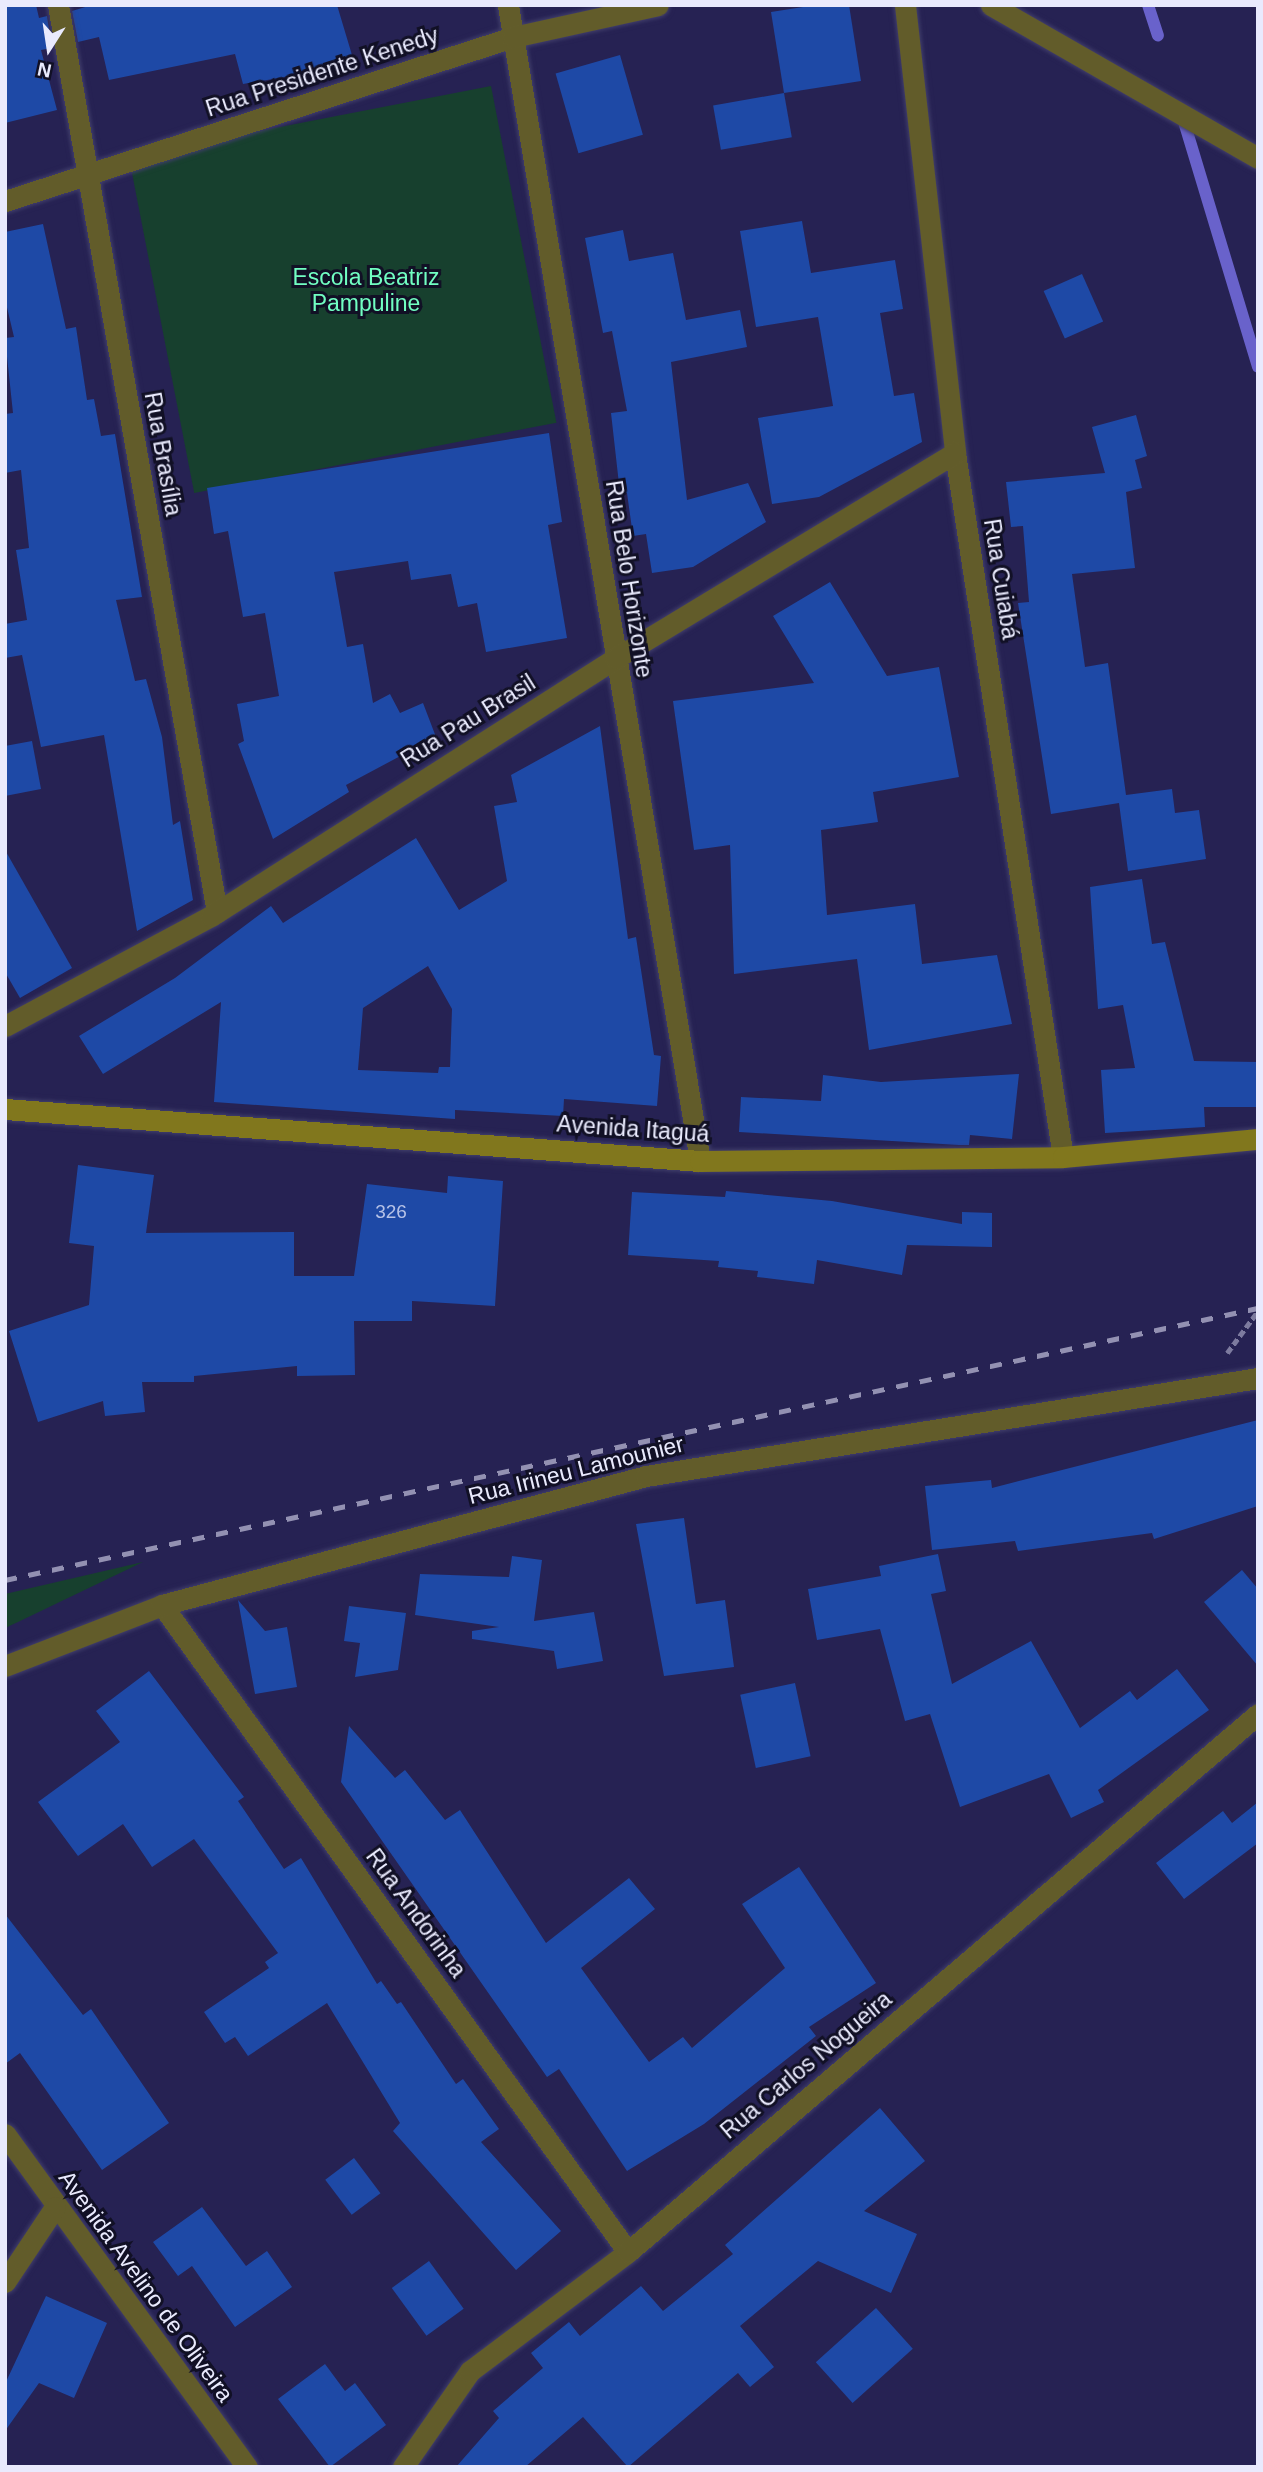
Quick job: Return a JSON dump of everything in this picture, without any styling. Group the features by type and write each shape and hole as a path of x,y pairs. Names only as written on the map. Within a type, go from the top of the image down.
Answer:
{"main road":[{"name":"Avenida Itaguá","path":"5,1109 700,1161 1063,1157 1258,1139"}],"street":[{"name":"Rua Brasília","path":"58,5 217,912"},
{"name":"Rua Belo Horizonte","path":"508,5 700,1161"},
{"name":"Rua Presidente Kenedy","path":"5,201 513,37 658,5"},
{"name":"Rua Cuiabá","path":"905,5 955,453 1063,1157"},
{"path":"991,5 1258,158"},
{"name":"Rua Pau Brasil","path":"5,1026 217,912 616,658 955,453"},
{"name":"Rua Irineu Lamounier","path":"5,1666 162,1605 646,1476 1258,1378"},
{"name":"Rua Andorinha","path":"162,1605 628,2252"},
{"name":"Rua Carlos Nogueira","path":"402,2467 470,2371 628,2252 1258,1714"},
{"name":"Avenida Avelino de Oliveira","path":"5,2134 55,2207 247,2467"},
{"path":"5,2282 55,2207"}],"green space":[{"name":"Escola Beatriz Pampuline","path":"491,86 556,423 194,493 129,156"},
{"path":"143,1562 18,1622 5,1628 5,1594"}],"building":[{"path":"5,5 36,5 39,18 47,16 52,48 41,50 57,110 5,123"},
{"path":"92,5 337,5 355,65 243,84 235,54 109,80 99,37 78,42 72,11"},
{"path":"816,5 849,5 861,81 784,93 771,12"},
{"path":"620,55 643,135 578,153 556,73"},
{"path":"784,93 792,137 721,150 713,106"},
{"path":"802,221 811,273 895,260 903,309 880,313 894,396 914,393 922,442 819,497 772,504 758,418 833,406 818,317 756,327 740,231"},
{"path":"43,224 66,329 76,327 87,400 94,399 101,436 115,434 142,597 116,600 135,681 146,679 162,737 173,825 180,821 193,900 137,931 104,735 41,747 22,655 5,658 5,624 27,620 16,550 29,548 21,470 5,473 5,414 13,413 5,338 14,337 5,299 5,232"},
{"path":"623,230 629,261 673,253 686,320 740,310 747,347 671,362 687,500 748,483 766,522 693,567 652,573 646,534 633,536 627,493 620,493 611,413 627,411 612,331 603,333 585,238"},
{"path":"1082,274 1103,322 1065,339 1044,291"},
{"path":"1136,415 1147,456 1135,460 1142,488 1126,492 1135,568 1072,574 1085,667 1108,663 1126,795 1172,789 1175,813 1199,810 1206,859 1128,871 1119,803 1051,814 1018,603 1029,602 1023,526 1011,527 1006,482 1105,473 1092,427"},
{"path":"549,433 562,522 548,525 567,638 486,652 477,603 458,607 451,574 411,580 408,561 334,572 347,647 363,644 373,703 390,694 400,713 423,703 436,737 346,785 349,792 273,839 238,744 244,741 237,704 279,696 265,613 243,617 228,531 214,534 207,488"},
{"path":"830,582 887,676 939,667 959,777 873,792 878,822 821,830 827,915 915,904 922,964 997,955 1012,1024 869,1050 857,959 734,974 730,845 694,850 673,701 814,683 773,616"},
{"path":"600,726 628,939 636,937 654,1055 661,1056 657,1106 564,1099 563,1116 455,1110 455,1119 214,1102 221,1002 103,1074 79,1036 175,978 271,906 283,923 416,838 459,910 507,881 494,806 517,802 511,775","holes":["428,966 452,1009 450,1067 439,1067 438,1073 358,1070 363,1008"]},
{"path":"32,741 41,789 5,796 5,746"},
{"path":"5,850 72,968 20,998 5,972"},
{"path":"1142,879 1152,944 1165,942 1194,1061 1258,1062 1258,1107 1204,1107 1205,1127 1105,1133 1101,1070 1135,1068 1123,1005 1098,1009 1090,887"},
{"path":"1019,1074 1012,1139 970,1135 969,1145 959,1145 739,1132 741,1097 821,1101 823,1075 881,1082"},
{"path":"78,1165 154,1175 146,1233 294,1232 294,1276 354,1276 367,1184 447,1193 448,1176 503,1181 495,1306 412,1301 412,1321 354,1321 355,1375 297,1376 297,1366 194,1376 194,1382 142,1382 145,1412 105,1416 103,1401 38,1422 9,1331 89,1305 94,1246 69,1243"},
{"path":"726,1191 832,1201 962,1224 962,1212 992,1213 992,1247 907,1245 902,1275 817,1260 814,1284 757,1277 758,1271 718,1267 719,1261 628,1255 632,1192 725,1197"},
{"path":"1258,1420 1258,1506 1154,1539 1152,1533 1018,1551 1015,1541 932,1550 925,1486 991,1480 992,1488"},
{"path":"684,1518 696,1604 725,1600 734,1667 664,1676 636,1524"},
{"path":"938,1554 946,1591 931,1594 952,1684 1031,1641 1080,1728 1130,1691 1137,1700 1177,1669 1209,1710 1098,1790 1104,1802 1071,1818 1049,1774 960,1807 930,1714 905,1721 880,1629 817,1640 808,1589 881,1576 879,1566"},
{"path":"512,1556 542,1560 534,1621 594,1612 603,1661 557,1669 554,1651 472,1639 472,1631 499,1627 415,1615 420,1574 509,1577"},
{"path":"1242,1570 1258,1589 1258,1666 1204,1602"},
{"path":"238,1600 265,1631 287,1627 297,1687 255,1694"},
{"path":"349,1606 406,1613 398,1670 355,1677 360,1643 344,1641"},
{"path":"149,1671 244,1797 238,1801 284,1869 301,1858 377,1984 381,1981 397,2004 401,2002 456,2084 463,2079 499,2129 481,2142 561,2231 516,2270 393,2131 400,2123 327,2003 248,2056 235,2037 225,2043 204,2012 269,1968 265,1962 278,1953 194,1839 152,1867 123,1824 78,1856 38,1802 120,1742 96,1711"},
{"path":"795,1683 811,1756 756,1768 740,1695"},
{"path":"349,1726 395,1778 405,1770 445,1820 460,1810 546,1943 629,1878 655,1909 581,1968 649,2062 683,2037 692,2048 785,1968 742,1904 799,1867 876,1983 809,2027 816,2036 704,2124 627,2171 559,2069 547,2077 341,1782"},
{"path":"1258,1802 1258,1843 1184,1899 1156,1863 1223,1811 1232,1823"},
{"path":"5,1914 83,2015 91,2009 169,2123 102,2170 20,2053 5,2064"},
{"path":"880,2108 925,2161 864,2211 917,2234 891,2293 818,2261 740,2326 774,2367 750,2387 738,2373 628,2467 583,2417 525,2467 456,2467 499,2418 493,2411 543,2368 531,2353 569,2322 580,2336 641,2286 663,2311 733,2254 725,2245"},
{"path":"354,2158 380,2193 352,2215 325,2180"},
{"path":"202,2207 246,2266 267,2251 292,2287 235,2327 192,2266 178,2276 153,2242"},
{"path":"429,2261 464,2309 426,2336 392,2288"},
{"path":"46,2296 107,2323 74,2398 39,2383 5,2431 5,2384"},
{"path":"876,2308 913,2349 853,2403 816,2362"},
{"path":"325,2364 345,2391 355,2383 386,2425 330,2467 278,2399"}],"waterway":[{"path":"1148,5 1158,35"},
{"path":"1182,115 1258,367"}],"railway":[{"path":"5,1580 1258,1308"}]}
